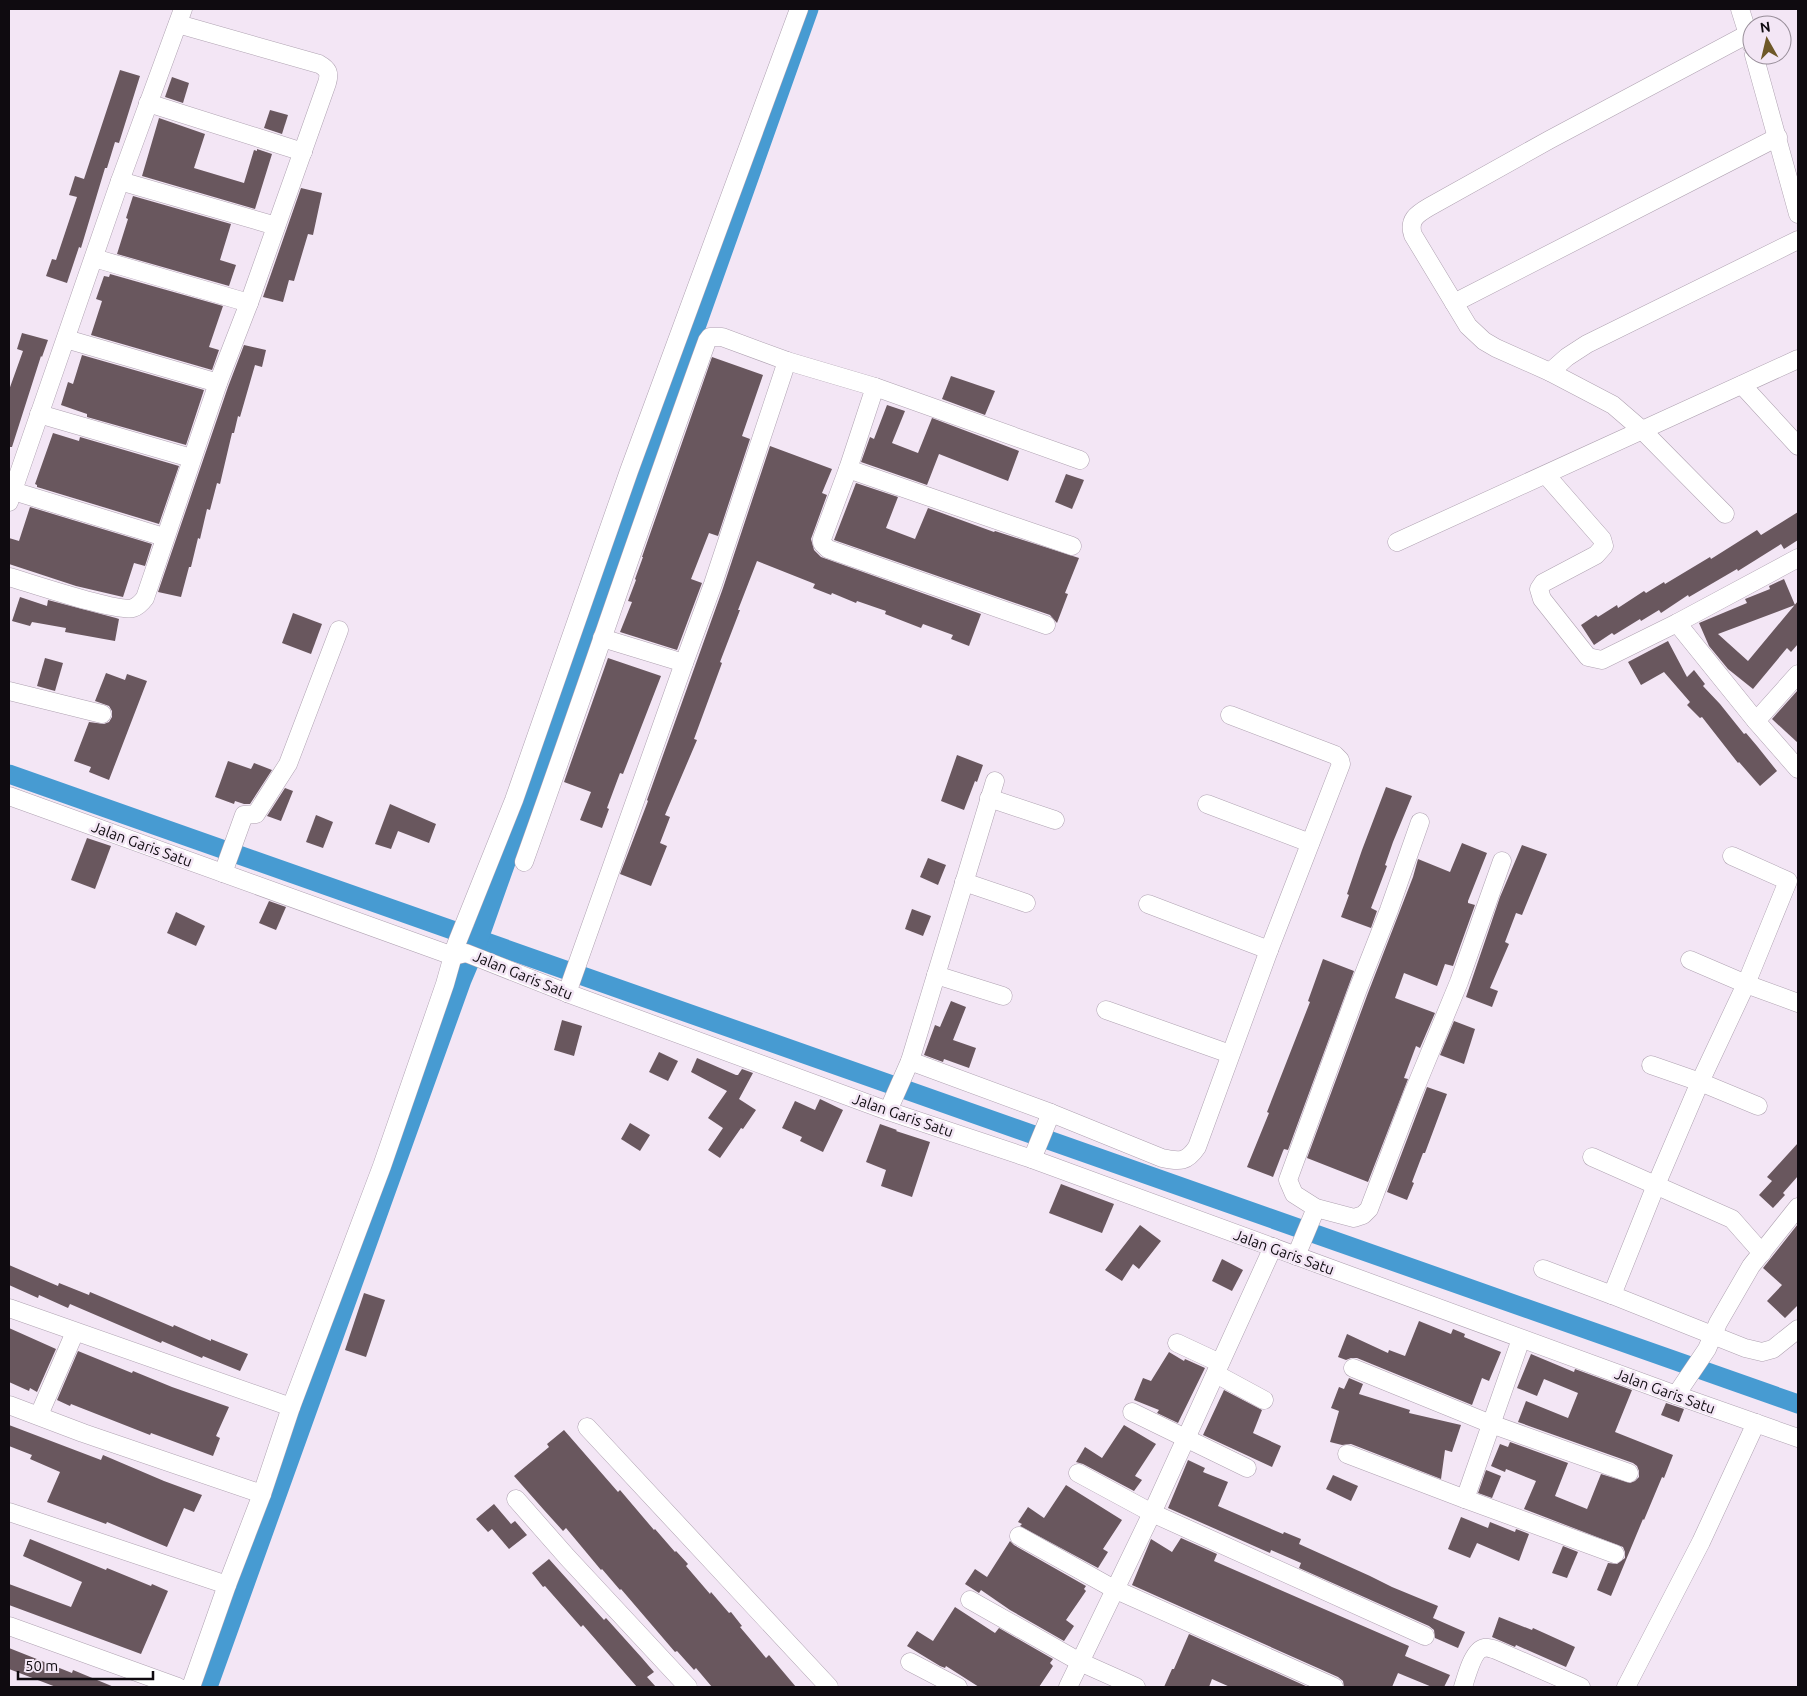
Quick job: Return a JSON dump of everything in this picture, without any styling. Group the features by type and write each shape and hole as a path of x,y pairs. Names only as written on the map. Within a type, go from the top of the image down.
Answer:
{"street":[{"path":"191,1687 262,1494 291,1408 382,1166 445,984 464,953 468,916 514,800 629,471 799,9"},
{"path":"9,577 114,608 133,608 145,598 191,458 249,303 327,83 329,73 319,64 180,16 120,181 11,497 164,537"},
{"path":"1725,514 1642,430 1613,406 1595,394 1484,341 1468,326 1413,236 1411,228 1412,221 1416,215 1549,140 1742,45"},
{"path":"1757,65 1798,214"},
{"path":"148,103 303,152"},
{"path":"1454,303 1778,137"},
{"path":"120,181 276,226"},
{"path":"1550,372 1566,357 1587,344 1798,240"},
{"path":"94,258 249,303"},
{"path":"524,862 710,337 722,337 787,360 875,387 1080,460"},
{"path":"66,339 218,383"},
{"path":"1397,542 1798,359"},
{"path":"569,988 684,663 714,584 787,360"},
{"path":"1742,385 1798,446"},
{"path":"875,387 822,543 828,549 1046,625"},
{"path":"40,414 191,458"},
{"path":"848,468 1072,546"},
{"path":"1546,475 1602,539 1604,546 1596,555 1543,583 1539,589 1542,600 1588,657 1602,660 1798,559"},
{"path":"1677,623 1756,721 1798,769"},
{"path":"223,873 244,815 256,814 288,764 339,630"},
{"path":"602,638 684,663"},
{"path":"1756,721 1798,674"},
{"path":"9,691 102,714"},
{"path":"908,1067 1162,1158 1184,1160 1190,1157 1197,1147 1269,950 1341,764 1335,755 1230,715"},
{"path":"891,1106 908,1067 994,781"},
{"name":"Jalan Garis Satu","path":"9,796 223,873 569,988 891,1106 1034,1155 1273,1248 1298,1252 1521,1339 1798,1438"},
{"path":"989,798 1055,820"},
{"path":"1207,804 1310,843"},
{"path":"1420,822 1288,1180 1294,1194 1314,1214 1354,1218 1363,1215 1369,1209 1412,1096 1459,982 1502,861"},
{"path":"1612,1295 1700,1082 1793,883 1732,856"},
{"path":"964,882 1026,903"},
{"path":"1148,904 1269,950"},
{"path":"1690,960 1746,984 1798,1003"},
{"path":"936,975 1003,996"},
{"path":"1106,1010 1230,1054"},
{"path":"1651,1065 1700,1082 1758,1106"},
{"path":"1034,1155 1049,1118"},
{"path":"1592,1157 1732,1219 1762,1253"},
{"path":"1676,1395 1710,1342 1718,1323 1751,1266 1798,1208"},
{"path":"1298,1252 1314,1214"},
{"path":"1068,1687 1152,1514 1273,1248"},
{"path":"1543,1269 1612,1295 1710,1342 1762,1352 1773,1349 1792,1336 1798,1329"},
{"path":"9,1308 291,1408"},
{"path":"39,1415 74,1332"},
{"path":"1465,1498 1521,1339"},
{"path":"1177,1343 1218,1368 1264,1400"},
{"path":"1353,1368 1492,1424 1629,1473"},
{"path":"9,1405 83,1433 262,1494"},
{"path":"1132,1412 1247,1468"},
{"path":"1626,1687 1702,1542 1756,1423"},
{"path":"587,1427 830,1687"},
{"path":"1347,1454 1616,1554"},
{"path":"1078,1473 1152,1514 1425,1636"},
{"path":"516,1499 567,1557 688,1687"},
{"path":"9,1512 227,1585"},
{"path":"1019,1536 1114,1589 1334,1687"},
{"path":"970,1600 1080,1662 1136,1687"},
{"path":"9,1626 178,1687"},
{"path":"1463,1687 1473,1659 1478,1651 1484,1648 1496,1650 1548,1680 1581,1687"},
{"path":"910,1662 958,1687"}],"building":[{"path":"120,70 140,76 119,143 115,142 107,168 105,168 81,248 79,247 67,283 46,276 52,259 56,260 77,197 69,195 75,176 84,179"},
{"path":"172,77 189,83 183,103 165,97"},
{"path":"270,110 288,115 282,134 264,128"},
{"path":"159,118 205,134 194,168 244,183 254,150 257,151 257,149 272,154 255,209 142,176"},
{"path":"301,188 322,193 313,235 308,234 294,281 289,280 283,302 263,297"},
{"path":"133,196 231,224 220,260 236,265 229,286 117,254"},
{"path":"110,274 223,306 209,347 219,350 212,370 91,335 102,301 96,299 104,276 109,277"},
{"path":"22,333 48,340 41,356 12,447 9,447 9,390 23,351 17,349"},
{"path":"244,345 266,350 262,367 255,365 240,417 238,416 234,433 232,433 220,484 217,483 210,510 207,509 200,539 198,538 181,597 158,592 228,387"},
{"path":"82,355 204,390 186,445 87,417 87,414 61,405 68,382 73,384"},
{"path":"712,357 763,375 742,436 750,439 718,536 709,533 691,579 702,583 677,650 620,632 632,602 628,601 642,557"},
{"path":"951,376 995,391 985,415 942,399"},
{"path":"887,405 905,411 892,443 918,453 932,418 1019,451 1008,481 939,454 927,485 861,462 870,437 874,439"},
{"path":"53,433 79,441 80,437 179,466 159,524 37,487 35,484"},
{"path":"770,446 832,469 822,493 827,495 811,539 814,550 821,557 981,614 969,646 951,639 953,635 923,624 921,628 885,614 886,611 857,601 856,603 832,593 831,595 813,588 815,584 757,561 738,610 740,610 694,739 697,740 665,815 670,817 660,843 667,846 651,886 620,874 648,801 723,588"},
{"path":"1066,474 1084,480 1072,509 1055,502"},
{"path":"856,483 898,497 886,528 915,539 928,508 994,532 1079,558 1065,593 1068,594 1057,623 1050,615 834,540"},
{"path":"30,507 152,544 145,566 134,563 123,597 76,586 9,564 9,538 19,541"},
{"path":"1798,512 1798,540 1784,549 1781,544 1738,571 1737,569 1689,597 1688,595 1661,613 1659,610 1641,621 1640,619 1614,635 1612,633 1594,645 1581,625 1617,605 1618,608 1644,591 1646,593 1664,582 1665,584 1710,557 1711,559 1757,530 1761,535"},
{"path":"1784,579 1795,605 1798,601 1798,644 1791,652 1787,648 1753,689 1728,669 1709,646 1699,623 1747,603 1745,599 1770,589 1769,586","holes":["1795,605 1748,661 1718,634"]},
{"path":"20,597 47,606 48,600 119,619 115,641 65,632 66,628 32,622 30,626 12,621"},
{"path":"293,613 322,624 311,654 282,643"},
{"path":"1668,641 1687,677 1694,670 1705,684 1703,686 1744,734 1746,733 1777,771 1760,786 1738,763 1702,717 1700,718 1687,705 1690,702 1664,672 1641,685 1628,662"},
{"path":"45,658 63,663 55,691 37,686"},
{"path":"608,658 661,676 623,774 620,773 602,828 580,820 591,792 564,782"},
{"path":"106,673 125,680 127,674 147,681 109,780 89,772 91,767 74,761 89,722 104,724 109,722 112,717 112,711 109,706 95,701"},
{"path":"1798,690 1798,743 1772,719"},
{"path":"957,755 983,765 964,810 941,801"},
{"path":"228,761 251,769 254,763 272,770 250,804 235,801 234,804 215,797"},
{"path":"1386,787 1412,796 1393,842 1385,865 1387,866 1371,908 1377,911 1371,928 1341,917 1362,850"},
{"path":"285,788 293,791 281,821 267,816"},
{"path":"390,804 436,824 429,843 398,831 391,849 375,844"},
{"path":"316,815 333,822 323,848 306,842"},
{"path":"87,838 111,846 95,889 71,880"},
{"path":"1462,843 1487,853 1468,901 1468,903 1475,905 1453,966 1445,964 1437,986 1404,973 1395,998 1435,1013 1420,1048 1416,1046 1404,1078 1408,1079 1368,1182 1307,1158 1413,877 1418,859 1450,872"},
{"path":"1522,845 1547,854 1522,915 1516,913 1505,942 1509,944 1490,988 1498,991 1492,1007 1466,997 1500,897"},
{"path":"928,858 946,865 938,885 920,877"},
{"path":"269,901 286,907 276,930 259,923"},
{"path":"912,909 931,916 923,936 905,929"},
{"path":"176,912 205,926 196,946 167,933"},
{"path":"1323,959 1354,971 1288,1150 1284,1149 1273,1177 1247,1167 1310,1002 1308,1001"},
{"path":"951,1001 966,1007 953,1040 976,1048 969,1068 944,1059 943,1062 924,1055 935,1025 940,1027"},
{"path":"562,1020 582,1026 574,1056 554,1050"},
{"path":"1454,1021 1475,1029 1464,1064 1440,1055"},
{"path":"659,1052 678,1061 668,1081 649,1072"},
{"path":"697,1058 736,1075 742,1069 753,1073 739,1099 756,1110 720,1158 708,1150 723,1128 708,1118 727,1091 691,1072"},
{"path":"1427,1087 1447,1094 1412,1182 1414,1183 1407,1200 1387,1192"},
{"path":"820,1099 843,1110 823,1152 800,1141 802,1137 782,1128 795,1101 815,1110"},
{"path":"630,1123 650,1135 640,1151 621,1139"},
{"path":"880,1124 930,1142 912,1197 881,1186 886,1170 866,1162"},
{"path":"1798,1143 1798,1176 1773,1208 1759,1195 1772,1181 1767,1177"},
{"path":"1061,1184 1114,1204 1102,1233 1049,1213"},
{"path":"1798,1224 1798,1305 1785,1318 1767,1301 1782,1285 1763,1268"},
{"path":"1140,1225 1161,1241 1139,1269 1133,1264 1122,1281 1105,1270"},
{"path":"1222,1259 1243,1270 1232,1291 1212,1281"},
{"path":"9,1265 58,1286 59,1283 89,1295 90,1292 173,1327 174,1325 248,1354 240,1371 203,1356 202,1358 162,1341 161,1343 70,1304 68,1308 39,1295 38,1298 9,1285"},
{"path":"364,1293 385,1300 366,1357 345,1350"},
{"path":"1419,1321 1451,1334 1453,1329 1465,1334 1464,1337 1501,1352 1489,1381 1482,1378 1472,1405 1357,1358 1346,1360 1338,1357 1347,1334 1388,1353 1389,1350 1405,1356"},
{"path":"9,1328 56,1349 37,1392 30,1388 29,1391 9,1382"},
{"path":"78,1351 132,1373 133,1371 229,1407 216,1436 220,1438 213,1456 151,1433 150,1435 57,1400"},
{"path":"1169,1352 1184,1361 1185,1359 1205,1368 1178,1423 1157,1413 1159,1410 1134,1400 1143,1378 1151,1381"},
{"path":"1531,1354 1574,1372 1575,1369 1632,1390 1615,1432 1673,1455 1664,1478 1662,1477 1643,1519 1611,1596 1597,1590 1608,1563 1617,1564 1625,1558 1623,1547 1524,1509 1536,1481 1506,1469 1505,1472 1491,1466 1500,1444 1508,1447 1510,1442 1568,1463 1555,1496 1587,1509 1601,1474 1630,1483 1639,1477 1637,1466 1633,1463 1518,1422 1526,1401 1568,1418 1578,1393 1544,1379 1537,1396 1517,1388"},
{"path":"1349,1378 1363,1384 1359,1394 1410,1410 1409,1413 1461,1425 1452,1452 1445,1450 1441,1479 1351,1444 1342,1445 1330,1442 1339,1411 1331,1408 1339,1387 1344,1389"},
{"path":"1224,1390 1262,1410 1253,1433 1281,1446 1272,1467 1203,1435"},
{"path":"1666,1403 1684,1409 1679,1422 1661,1415"},
{"path":"9,1425 101,1460 103,1455 202,1495 194,1512 184,1508 167,1547 107,1522 106,1524 47,1502 60,1472 30,1459 32,1455 9,1446"},
{"path":"1124,1425 1156,1444 1135,1476 1142,1480 1134,1491 1076,1462 1085,1447 1102,1458"},
{"path":"564,1430 618,1492 620,1490 654,1530 688,1564 686,1566 710,1594 711,1592 729,1613 731,1612 742,1626 740,1627 766,1658 769,1655 796,1687 712,1687 696,1668 694,1670 677,1651 675,1652 566,1528 563,1531 544,1510 514,1476 549,1447 547,1444"},
{"path":"1188,1460 1205,1468 1203,1472 1228,1482 1218,1506 1283,1534 1284,1532 1301,1539 1299,1544 1438,1606 1433,1618 1465,1632 1458,1648 1435,1638 1434,1630 1429,1626 1299,1568 1301,1563 1271,1550 1270,1553 1168,1508"},
{"path":"1486,1470 1501,1476 1492,1498 1478,1493"},
{"path":"1333,1475 1358,1486 1351,1501 1326,1489"},
{"path":"1066,1485 1122,1520 1103,1549 1108,1552 1098,1568 1020,1526 1022,1524 1018,1522 1028,1507 1044,1518"},
{"path":"494,1504 511,1524 515,1521 527,1535 509,1549 492,1529 488,1532 476,1519"},
{"path":"1461,1517 1488,1528 1490,1522 1515,1532 1516,1529 1529,1534 1519,1561 1477,1543 1470,1558 1448,1549"},
{"path":"1181,1538 1217,1554 1214,1561 1409,1646 1405,1656 1450,1675 1444,1687 1432,1687 1398,1673 1392,1687 1344,1687 1343,1681 1338,1677 1132,1585 1151,1539 1172,1552"},
{"path":"30,1539 106,1570 107,1568 168,1591 141,1654 9,1605 9,1584 71,1607 82,1582 23,1556"},
{"path":"1010,1541 1086,1586 1084,1589 1086,1591 1066,1620 1074,1626 1064,1641 1010,1610 981,1590 979,1593 965,1584 975,1569 987,1577"},
{"path":"1563,1546 1578,1552 1567,1578 1552,1573"},
{"path":"549,1559 604,1620 606,1618 654,1672 647,1677 656,1687 637,1687 583,1625 581,1627 545,1586 543,1587 532,1573"},
{"path":"955,1607 995,1633 999,1628 1053,1659 1050,1663 1053,1666 1039,1687 979,1687 946,1666 945,1668 940,1666 907,1646 917,1631 933,1641"},
{"path":"1499,1617 1532,1630 1533,1628 1575,1647 1566,1667 1516,1645 1515,1647 1492,1637"},
{"path":"1189,1634 1308,1687 1230,1687 1212,1679 1209,1687 1164,1687"},
{"path":"9,1648 72,1673 73,1670 114,1687 56,1687 9,1669"}],"waterway":[{"path":"208,1687 462,980 476,947 809,9"},
{"path":"9,774 1798,1404"}]}
